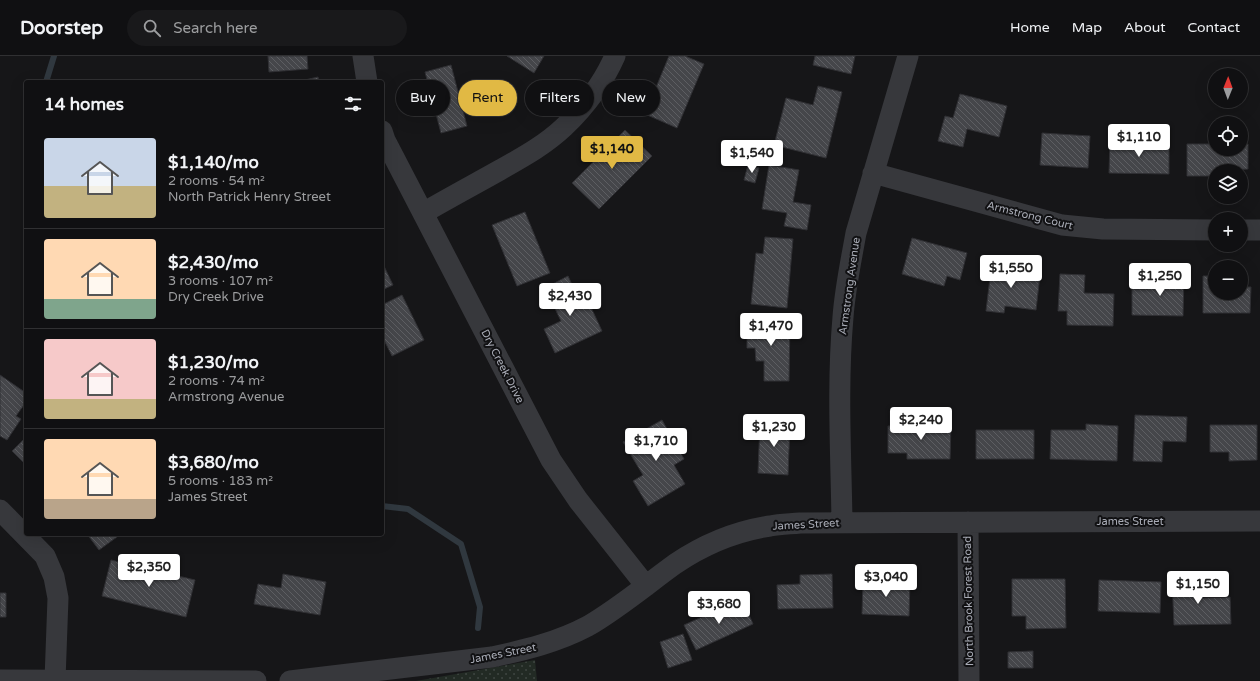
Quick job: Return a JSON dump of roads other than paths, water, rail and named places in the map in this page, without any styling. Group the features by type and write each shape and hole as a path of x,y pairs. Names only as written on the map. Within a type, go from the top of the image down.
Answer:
{"street":[{"path":"363,56 367,80"},
{"path":"423,213 536,149 556,134 588,102 615,56"},
{"name":"Armstrong Avenue","path":"842,522 840,372 843,317 850,261 856,233 908,56"},
{"name":"Dry Creek Drive","path":"384,137 551,460 578,500 646,586"},
{"name":"Armstrong Court","path":"874,173 1062,225 1103,229 1208,230"},
{"path":"1248,230 1260,230"},
{"path":"0,510 24,535"},
{"name":"James Street","path":"290,681 492,657 551,642 586,627 604,616 676,563 702,548 737,533 770,526 800,523 842,522 1260,521"},
{"name":"North Brook Forest Road","path":"968,522 969,681"},
{"path":"25,536 45,556 54,577 58,598 55,680"},
{"path":"0,680 245,681"}],"waterway":[{"path":"47,80 54,56"},
{"path":"384,506 408,509 461,544 480,607 478,628"}]}
